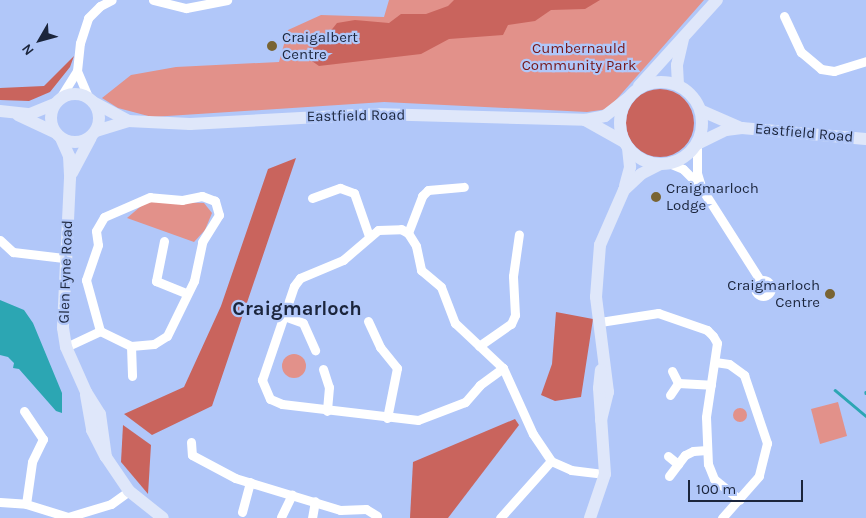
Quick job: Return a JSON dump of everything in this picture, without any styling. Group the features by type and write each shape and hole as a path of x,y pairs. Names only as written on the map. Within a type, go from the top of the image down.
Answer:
{"street":[{"path":"16,114 59,136 81,142 94,133 98,112 77,72 78,49 88,18 100,6 112,0"},
{"path":"153,0 186,8 227,0"},
{"path":"590,518 605,474 605,448 600,420 608,392 600,322 597,262 605,229 624,190 630,167 619,124 628,98 715,2"},
{"path":"784,16 801,52 821,70 834,71 866,61"},
{"path":"678,86 679,51 684,35"},
{"path":"59,136 50,117 77,72"},
{"path":"638,88 664,82 678,86 689,93 702,111 704,124 698,145 697,173 702,189"},
{"path":"0,111 16,114 38,112 74,93 91,100"},
{"name":"Eastfield Road","path":"94,133 128,121 190,124 416,114 585,120 605,116 628,98"},
{"name":"Eastfield Road","path":"91,100 128,121"},
{"name":"Eastfield Road","path":"702,111 742,128"},
{"name":"Eastfield Road","path":"585,120 612,133 626,146"},
{"name":"Eastfield Road","path":"698,145 726,130 742,128 866,139"},
{"name":"Glen Fyne Road","path":"70,178 77,160 94,133"},
{"name":"Glen Fyne Road","path":"59,136 69,156 70,178 62,310 66,347 86,392 92,430 106,457 129,491 163,518"},
{"path":"624,190 641,174 698,145"},
{"path":"626,146 639,158 665,163 689,174 702,189 760,280"},
{"path":"408,233 422,196 428,190 433,187 464,187"},
{"path":"312,198 340,188 354,192 369,236"},
{"path":"202,196 215,201 218,215 198,250 198,268 167,336 154,344 131,346 100,331 86,280 98,245 99,223 111,212 129,208 150,197 182,200 202,196"},
{"path":"503,368 459,406 418,420 327,411 282,404 270,399 265,392 263,374 300,278 343,260 369,236 385,228 408,233 416,246 421,270 441,287 455,323 503,368 533,434 551,461 571,470 605,474"},
{"path":"479,346 511,324 516,315 513,276 519,234"},
{"path":"0,241 13,252 64,258"},
{"path":"164,241 156,281 186,293"},
{"path":"600,322 658,313 707,330 716,343 715,362 706,417 710,472 740,500"},
{"path":"284,316 302,323 315,350"},
{"path":"368,321 380,347 397,368 387,418"},
{"path":"66,347 100,331"},
{"path":"131,346 132,376"},
{"path":"715,362 729,364 744,375 767,443 759,476 740,500 722,518"},
{"path":"322,369 330,387 327,411"},
{"path":"672,371 678,383"},
{"path":"678,383 711,385"},
{"path":"670,395 678,383"},
{"path":"24,411 43,439 32,462 26,504"},
{"path":"191,442 192,455 235,478 315,501 337,514 366,509 377,516"},
{"path":"669,476 678,464 693,451 707,450"},
{"path":"668,456 678,464"},
{"path":"500,518 551,461"},
{"path":"242,512 250,482"},
{"path":"0,502 26,504 68,517 111,504 129,491"},
{"path":"281,517 292,494"},
{"path":"312,518 315,501"}],"green space":[{"name":"Cumbernauld Community Park","path":"389,0 704,0 608,109 587,112 384,102 152,117 118,108 102,98 131,75 176,67 279,62 288,30 321,15 384,17"},
{"path":"147,201 204,203 212,213 205,230 194,242 127,218"},
{"path":"294,354 299,355 305,361 305,371 299,377 294,378 289,377 283,371 282,366 283,361 289,355"},
{"path":"838,402 847,436 820,444 811,409"},
{"path":"737,408 743,408 747,415 743,422 737,422 733,418 733,412"}],"shaded area":[{"path":"454,0 600,0 585,9 551,10 535,21 508,25 503,35 449,39 421,54 319,66 309,59 310,36 329,33 337,23 355,20 389,23 401,14 426,14 448,6"},
{"path":"74,56 70,67 50,92 29,101 0,100 0,88 44,86"},
{"path":"660,89 673,92 684,99 691,110 694,123 691,136 684,147 673,154 660,157 647,154 636,147 629,136 626,123 629,110 636,99 647,92"},
{"path":"296,158 212,406 152,435 124,414 184,387 221,306 268,169"},
{"path":"0,300 24,310 33,323 62,393 62,413 56,411 19,369 13,368 14,363 8,357 0,355"},
{"path":"556,312 593,319 581,397 555,401 541,395 552,364"},
{"path":"515,419 519,425 448,518 410,518 413,462"},
{"path":"123,425 151,445 148,494 121,462"}],"waterway":[{"path":"835,390 866,416"}],"place":[{"name":"Craigalbert Centre","path":"272,46"},
{"name":"Craigmarloch Lodge","path":"656,197"},
{"name":"Craigmarloch Centre","path":"830,294"}],"district":[{"name":"Craigmarloch","path":"297,308"}]}
